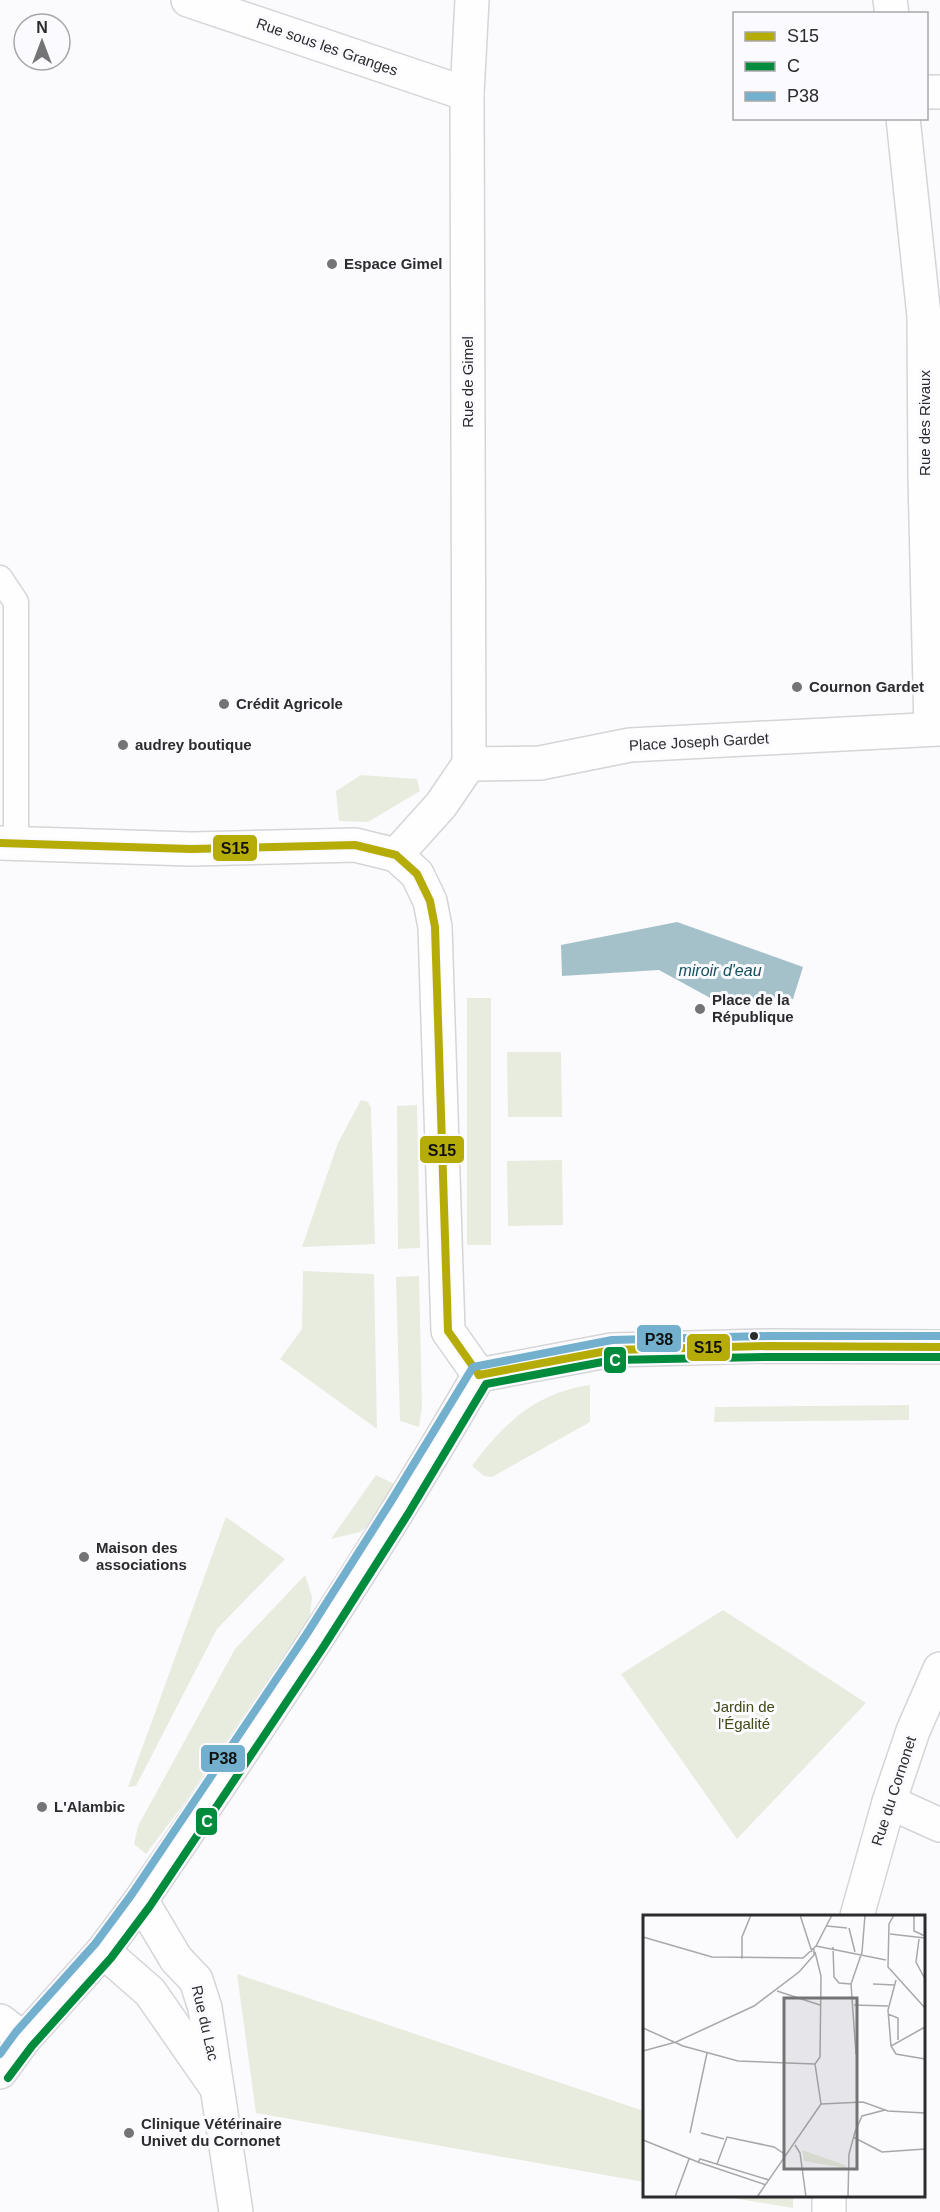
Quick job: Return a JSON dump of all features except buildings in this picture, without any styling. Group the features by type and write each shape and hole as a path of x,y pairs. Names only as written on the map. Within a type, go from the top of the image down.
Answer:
{"street":[{"name":"Rue sous les Granges","path":"188,0 467,94"},
{"name":"Rue de Gimel","path":"469,764 467,94 472,0"},
{"name":"Rue des Rivaux","path":"903,120 924,316 925,477 936,729"},
{"name":"Place Joseph Gardet","path":"469,764 540,763 630,745 936,729"},
{"path":"396,855 441,806 469,764"},
{"path":"8,844 191,849 355,845 396,855 417,874 430,901 435,927 448,1331 479,1375"},
{"path":"0,2072 12,2030 103,1951 141,1900 357,1576 429,1461 479,1375 612,1350 767,1346 940,1347"},
{"name":"Rue du Cornonet","path":"858,1915 889,1802 913,1731 940,1669"},
{"path":"889,1802 940,1825"},
{"name":"Rue du Lac","path":"141,1900 176,1959 196,1980 204,2008 219,2091 236,2212"},
{"name":"Rue du Lac","path":"103,1951 150,1992 219,2091"}],"lane":[{"path":"0,578 16,602 8,844"}],"green space":[{"path":"361,775 417,779 420,791 368,822 339,821 336,791"},
{"path":"467,998 491,998 491,1245 467,1245"},
{"path":"507,1052 561,1052 562,1117 508,1117"},
{"path":"361,1100 368,1102 371,1108 375,1244 302,1247 338,1143"},
{"path":"417,1105 420,1248 398,1249 397,1106"},
{"path":"562,1160 563,1225 508,1226 507,1161"},
{"path":"303,1271 374,1274 377,1429 280,1359 302,1329"},
{"path":"419,1276 422,1407 419,1427 400,1421 396,1277"},
{"path":"590,1385 590,1422 492,1477 484,1476 472,1466 496,1436 522,1412 553,1395"},
{"path":"909,1405 909,1420 714,1422 715,1407"},
{"path":"376,1475 396,1485 372,1523 360,1532 331,1539"},
{"path":"226,1517 285,1559 217,1629 136,1786 128,1787"},
{"path":"305,1575 312,1597 310,1617 186,1801 146,1854 134,1844 138,1826 235,1649"},
{"name":"Jardin de l'Égalité","path":"723,1610 866,1703 737,1839 621,1674"},
{"path":"237,1974 643,2111 643,2182 256,2113"},
{"path":"727,2197 793,2197 793,2208"}],"water":[{"name":"miroir d'eau","path":"677,922 803,967 793,999 714,1000 659,970 562,976 561,945"}],"transit line":[{"name":"S15","path":"0,843 191,849 355,845 396,855 417,874 430,901 435,927 448,1331 479,1375"},
{"name":"P38","path":"0,2054 16,2032 95,1944 132,1894 306,1635 473,1367 612,1340 767,1336 940,1336"},
{"name":"S15","path":"479,1375 612,1350 767,1346 940,1347"},
{"name":"C","path":"8,2078 32,2046 111,1958 150,1906 324,1646 408,1514 486,1384 613,1360 940,1357"}],"place":[{"name":"Espace Gimel","path":"332,264"},
{"name":"Cournon Gardet","path":"797,687"},
{"name":"Crédit Agricole","path":"224,704"},
{"name":"audrey boutique","path":"123,745"},
{"name":"Place de la République","path":"700,1009"},
{"name":"Maison des associations","path":"84,1557"},
{"name":"L'Alambic","path":"42,1807"},
{"name":"Clinique Vétérinaire Univet du Cornonet","path":"129,2133"}]}
